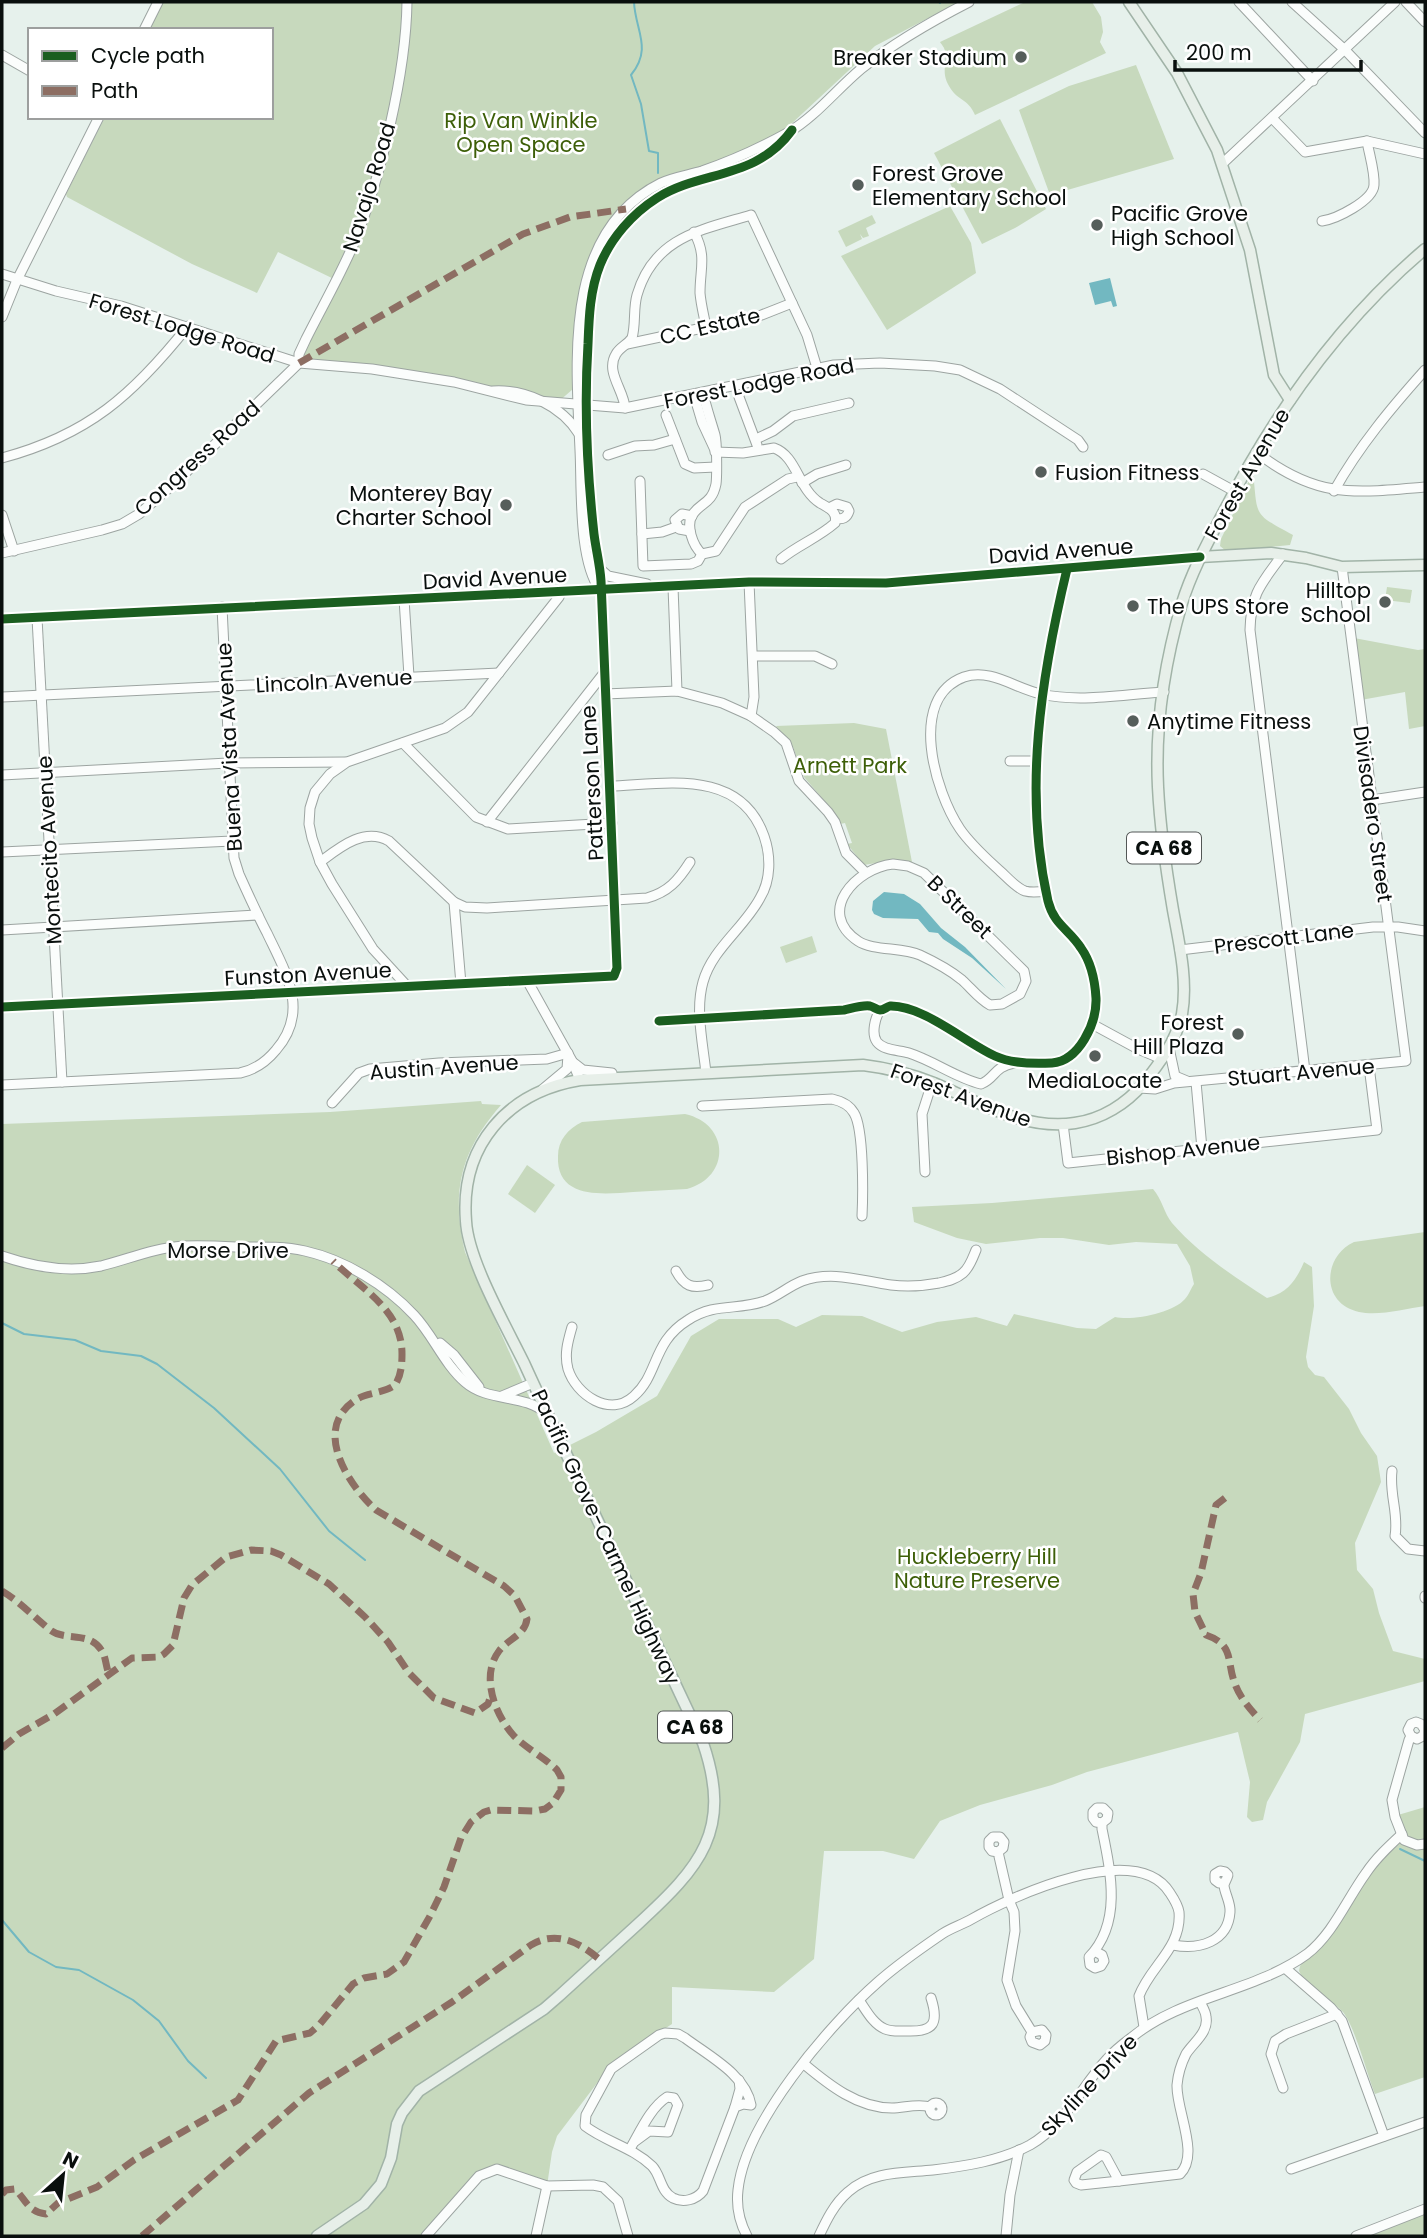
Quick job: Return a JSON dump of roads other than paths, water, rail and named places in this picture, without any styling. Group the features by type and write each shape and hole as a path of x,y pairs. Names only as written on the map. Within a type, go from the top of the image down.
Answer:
{"main road":[{"path":"1129,2 1177,73 1217,150 1250,250 1274,376 1290,400"},
{"name":"Forest Avenue","path":"515,1104 543,1089 580,1080 863,1065 887,1068 932,1083 1024,1121 1063,1124 1090,1119 1118,1107 1139,1088 1169,1048 1182,1007 1184,984 1158,784 1164,692 1182,604 1200,557 1234,491 1290,400 1348,326 1424,253"},
{"name":"David Avenue","path":"1200,557 1283,554 1342,567 1425,566"},
{"name":"Pacific Grove-Carmel Highway","path":"317,2236 364,2204 381,2184 391,2158 397,2124 419,2091 544,2009 559,1996 686,1877 706,1844 711,1825 713,1786 711,1768 702,1743 475,1258 466,1224 467,1188 475,1158 491,1131 515,1104"}],"street":[{"path":"145,28 158,2"},
{"name":"Navajo Road","path":"299,363 299,354 354,242 373,185 399,75 407,2"},
{"path":"600,590 594,582 585,544 580,435 590,306 594,284 608,248 635,215 658,197 743,168 770,152 888,48 915,30 969,2"},
{"path":"1239,2 1313,81"},
{"path":"1292,2 1345,50 1425,133"},
{"path":"1222,164 1395,2"},
{"path":"1406,2 1425,22"},
{"path":"2,55 28,70"},
{"path":"1272,118 1305,152 1367,141 1425,154"},
{"path":"2,317 17,280 98,119"},
{"path":"558,402 573,389 577,376 582,298 593,256 617,218 659,184 729,161 792,130"},
{"path":"1322,221 1346,213 1372,191 1374,183 1367,141"},
{"path":"1217,150 1243,147"},
{"name":"CC Estate","path":"694,232 751,215 807,335 817,368"},
{"path":"625,408 612,364 616,353 627,344 634,332 636,299 648,269 670,245 694,232 704,261 700,290 706,327"},
{"name":"Forest Lodge Road","path":"2,274 188,326 299,363 372,369 454,383 513,398 625,408 817,368 880,363 960,370 1000,389 1078,440 1083,447"},
{"name":"CC Estate","path":"627,344 759,316 792,303"},
{"path":"2,458 57,439 102,414 132,390 188,326"},
{"name":"Congress Road","path":"2,553 103,530 139,514 185,474 299,363"},
{"path":"1334,491 1365,443 1425,370"},
{"path":"577,376 600,569 600,590"},
{"path":"699,394 716,439 716,482 710,498 692,516 690,531 697,549 702,554"},
{"path":"739,397 759,450"},
{"path":"537,400 564,415 580,435"},
{"path":"756,439 793,416 849,403"},
{"path":"666,415 682,460 688,467 716,467"},
{"path":"778,427 782,452"},
{"path":"608,455 635,446 654,445 675,439"},
{"path":"715,452 743,453 774,448 782,452 792,463 799,480 836,517 835,523 817,538 797,546 781,559"},
{"path":"1256,452 1305,481 1334,491 1425,487"},
{"path":"640,481 643,566 691,564 698,561 702,554 718,549 745,507 788,479 799,480 846,465"},
{"path":"1203,474 1234,491"},
{"path":"829,508 837,504 847,507 847,516 836,517"},
{"path":"676,527 675,520 679,514 692,516"},
{"path":"2,515 14,551"},
{"path":"642,534 667,531 676,527"},
{"path":"676,527 690,531"},
{"path":"1283,554 1259,587 1250,607 1250,629 1305,1071"},
{"name":"David Avenue","path":"2,619 749,582 886,583 1200,557"},
{"name":"Divisadero Street","path":"1342,567 1406,1062"},
{"path":"600,569 608,576 659,587"},
{"path":"659,1021 844,1010 865,1006 880,1010 893,1007 948,1028 994,1056 1016,1062 1051,1063 1070,1057 1092,1024 1096,998 1089,961 1081,947 1058,924 1049,905 1039,826 1037,761 1041,695 1049,643 1067,569"},
{"path":"749,582 754,697 751,716"},
{"path":"673,587 677,691"},
{"name":"Patterson Lane","path":"600,590 616,900 615,974"},
{"path":"407,986 373,949 320,862 309,824 311,800 330,774 347,762 458,721 561,592"},
{"path":"404,599 409,676"},
{"name":"Buena Vista Avenue","path":"2,1085 246,1072 271,1056 288,1032 293,1018 292,992 286,973 236,865 232,841 222,607"},
{"name":"Montecito Avenue","path":"37,618 62,1082"},
{"path":"753,656 815,656 832,664"},
{"name":"Lincoln Avenue","path":"2,697 499,673"},
{"path":"487,822 604,673"},
{"path":"1046,891 1021,890 981,854 951,814 940,790 930,740 933,713 940,698 948,687 973,675 989,676 1041,695 1073,697 1164,692"},
{"path":"605,694 677,691 722,703 751,716 786,743 799,780 828,812 835,822 846,853 865,872"},
{"path":"403,743 476,817 487,822 508,829 612,823"},
{"path":"1010,761 1037,761"},
{"path":"2,775 228,763 347,762"},
{"path":"610,786 690,783 715,786 742,804 757,820 762,830 768,849 767,882 760,900 716,955 705,975 700,994 706,1073"},
{"path":"1372,800 1425,792"},
{"path":"320,862 351,842 366,836 377,836 389,841 454,902 465,907 487,908 647,898 676,883 690,862"},
{"path":"2,852 232,841"},
{"name":"B Street","path":"892,864 908,866 924,873 1024,971 1026,981 1014,998 993,1006 983,1001 954,974 926,958 906,951 860,943 841,920 840,905 848,889 865,872 892,864"},
{"path":"454,902 461,984"},
{"path":"2,930 258,915"},
{"name":"Prescott Lane","path":"1180,950 1388,927 1425,932"},
{"name":"Funston Avenue","path":"2,1007 610,978 615,974"},
{"path":"528,982 580,1080"},
{"path":"880,1010 874,1034 881,1045 921,1057 976,1083 985,1083 1001,1066 1016,1062"},
{"path":"1092,1024 1162,1059"},
{"path":"1169,1048 1175,1076 1183,1081 1196,1082 1202,1149"},
{"path":"994,1056 997,1065 994,1072"},
{"path":"570,1057 583,1070 605,1074 628,1073 634,1077"},
{"path":"543,1089 567,1069 570,1057"},
{"name":"Austin Avenue","path":"332,1103 359,1073 378,1067 570,1057"},
{"name":"Stuart Avenue","path":"1139,1088 1151,1090 1174,1083 1406,1062"},
{"name":"Bishop Avenue","path":"1063,1124 1068,1163 1377,1130 1369,1066"},
{"path":"925,1172 922,1114 932,1083"},
{"path":"702,1106 832,1099 846,1104 858,1121 864,1182 862,1216"},
{"name":"Morse Drive","path":"2,1256 37,1266 65,1269 100,1266 181,1246 272,1247 306,1252 343,1265 376,1283 402,1304 454,1356 467,1375 485,1393 532,1403 548,1415"},
{"path":"572,1327 566,1351 571,1377 577,1386 593,1399 602,1404 617,1405 626,1402 640,1390 661,1346 669,1336 683,1323 703,1311 763,1302 803,1281 822,1276 903,1286 942,1282 964,1272 976,1250"},
{"path":"676,1271 687,1285 696,1288 708,1285"},
{"path":"499,1396 533,1383"},
{"path":"1392,1471 1391,1499 1397,1525 1395,1536 1408,1549 1425,1551"},
{"path":"1411,1736 1392,1800 1404,1840 1418,1845 1423,1843"},
{"path":"1096,1952 1111,1915 1111,1872 1102,1823"},
{"name":"Skyline Drive","path":"819,2236 847,2192 865,2181 884,2175 992,2160 1032,2144 1066,2114 1107,2059 1144,2027 1285,1968 1319,1943 1377,1858 1402,1835"},
{"path":"998,1852 1014,1912 1015,1931 1007,1980 1016,2006 1032,2032"},
{"path":"747,2236 739,2217 738,2191 749,2152 766,2117 804,2064 859,2000 896,1967 945,1932 1009,1900 1052,1883 1128,1870 1155,1876 1164,1883 1176,1901 1178,1927 1173,1945 1142,1990 1139,2002 1144,2027"},
{"path":"1173,1945 1202,1946 1221,1936 1227,1927 1230,1911 1224,1883"},
{"path":"1285,1968 1337,2014 1346,2031 1384,2136"},
{"path":"859,2000 875,2022 884,2028 917,2031 927,2029 934,2023 936,2012 931,1998"},
{"path":"1119,2181 1106,2157 1101,2155 1074,2176 1076,2183 1081,2185 1119,2181 1180,2174 1187,2165 1189,2153 1177,2088 1185,2057 1206,2024 1200,2002"},
{"path":"1283,2088 1272,2054 1275,2041 1337,2014"},
{"path":"739,2080 740,2089 735,2107 706,2184 697,2198 682,2200 672,2197 663,2188 652,2166 632,2146 585,2126 586,2115 611,2069 659,2035 671,2033 685,2038 739,2080 749,2094 751,2105"},
{"path":"804,2064 855,2100 887,2108 924,2105 930,2107"},
{"path":"667,2097 674,2098 678,2105 668,2132 649,2130 632,2146 660,2102 667,2097"},
{"path":"735,2107 751,2105 766,2117"},
{"path":"1291,2169 1425,2122"},
{"path":"1014,2179 1032,2144"},
{"path":"1006,2236 1019,2150"},
{"path":"992,2160 1005,2164 1014,2179"},
{"path":"426,2236 485,2172 504,2170 547,2186 593,2185 609,2190 618,2201 628,2236"},
{"path":"536,2236 547,2186"},
{"path":"1356,2236 1425,2209"}],"water":[{"path":"1110,278 1117,306 1113,307 1111,301 1095,305 1089,283"},
{"path":"884,892 904,894 920,904 941,928 965,947 1006,989 972,958 938,933 929,932 918,919 883,918 874,914 873,901"}],"waterway":[{"path":"634,2 642,47 641,56 631,75 641,104 649,151 658,153 658,173"},
{"path":"2,1323 24,1334 75,1340 101,1351 141,1356 157,1364 214,1408 280,1469 329,1531 365,1560"},
{"path":"1400,1849 1425,1861"},
{"path":"2,1920 29,1952 56,1967 79,1970 133,2000 159,2021 188,2061 206,2078"}],"place":[{"name":"Breaker Stadium","path":"1021,57"},
{"name":"Forest Grove Elementary School","path":"858,185"},
{"name":"Pacific Grove High School","path":"1097,225"},
{"name":"Fusion Fitness","path":"1041,472"},
{"name":"Monterey Bay Charter School","path":"506,505"},
{"name":"Hilltop School","path":"1385,602"},
{"name":"The UPS Store","path":"1133,606"},
{"name":"Anytime Fitness","path":"1133,721"},
{"name":"Forest Hill Plaza","path":"1238,1034"},
{"name":"MediaLocate","path":"1095,1056"}],"park label":[{"name":"Rip Van Winkle Open Space","path":"521,132"},
{"name":"Arnett Park","path":"850,765"},
{"name":"Huckleberry Hill Nature Preserve","path":"977,1568"}]}
